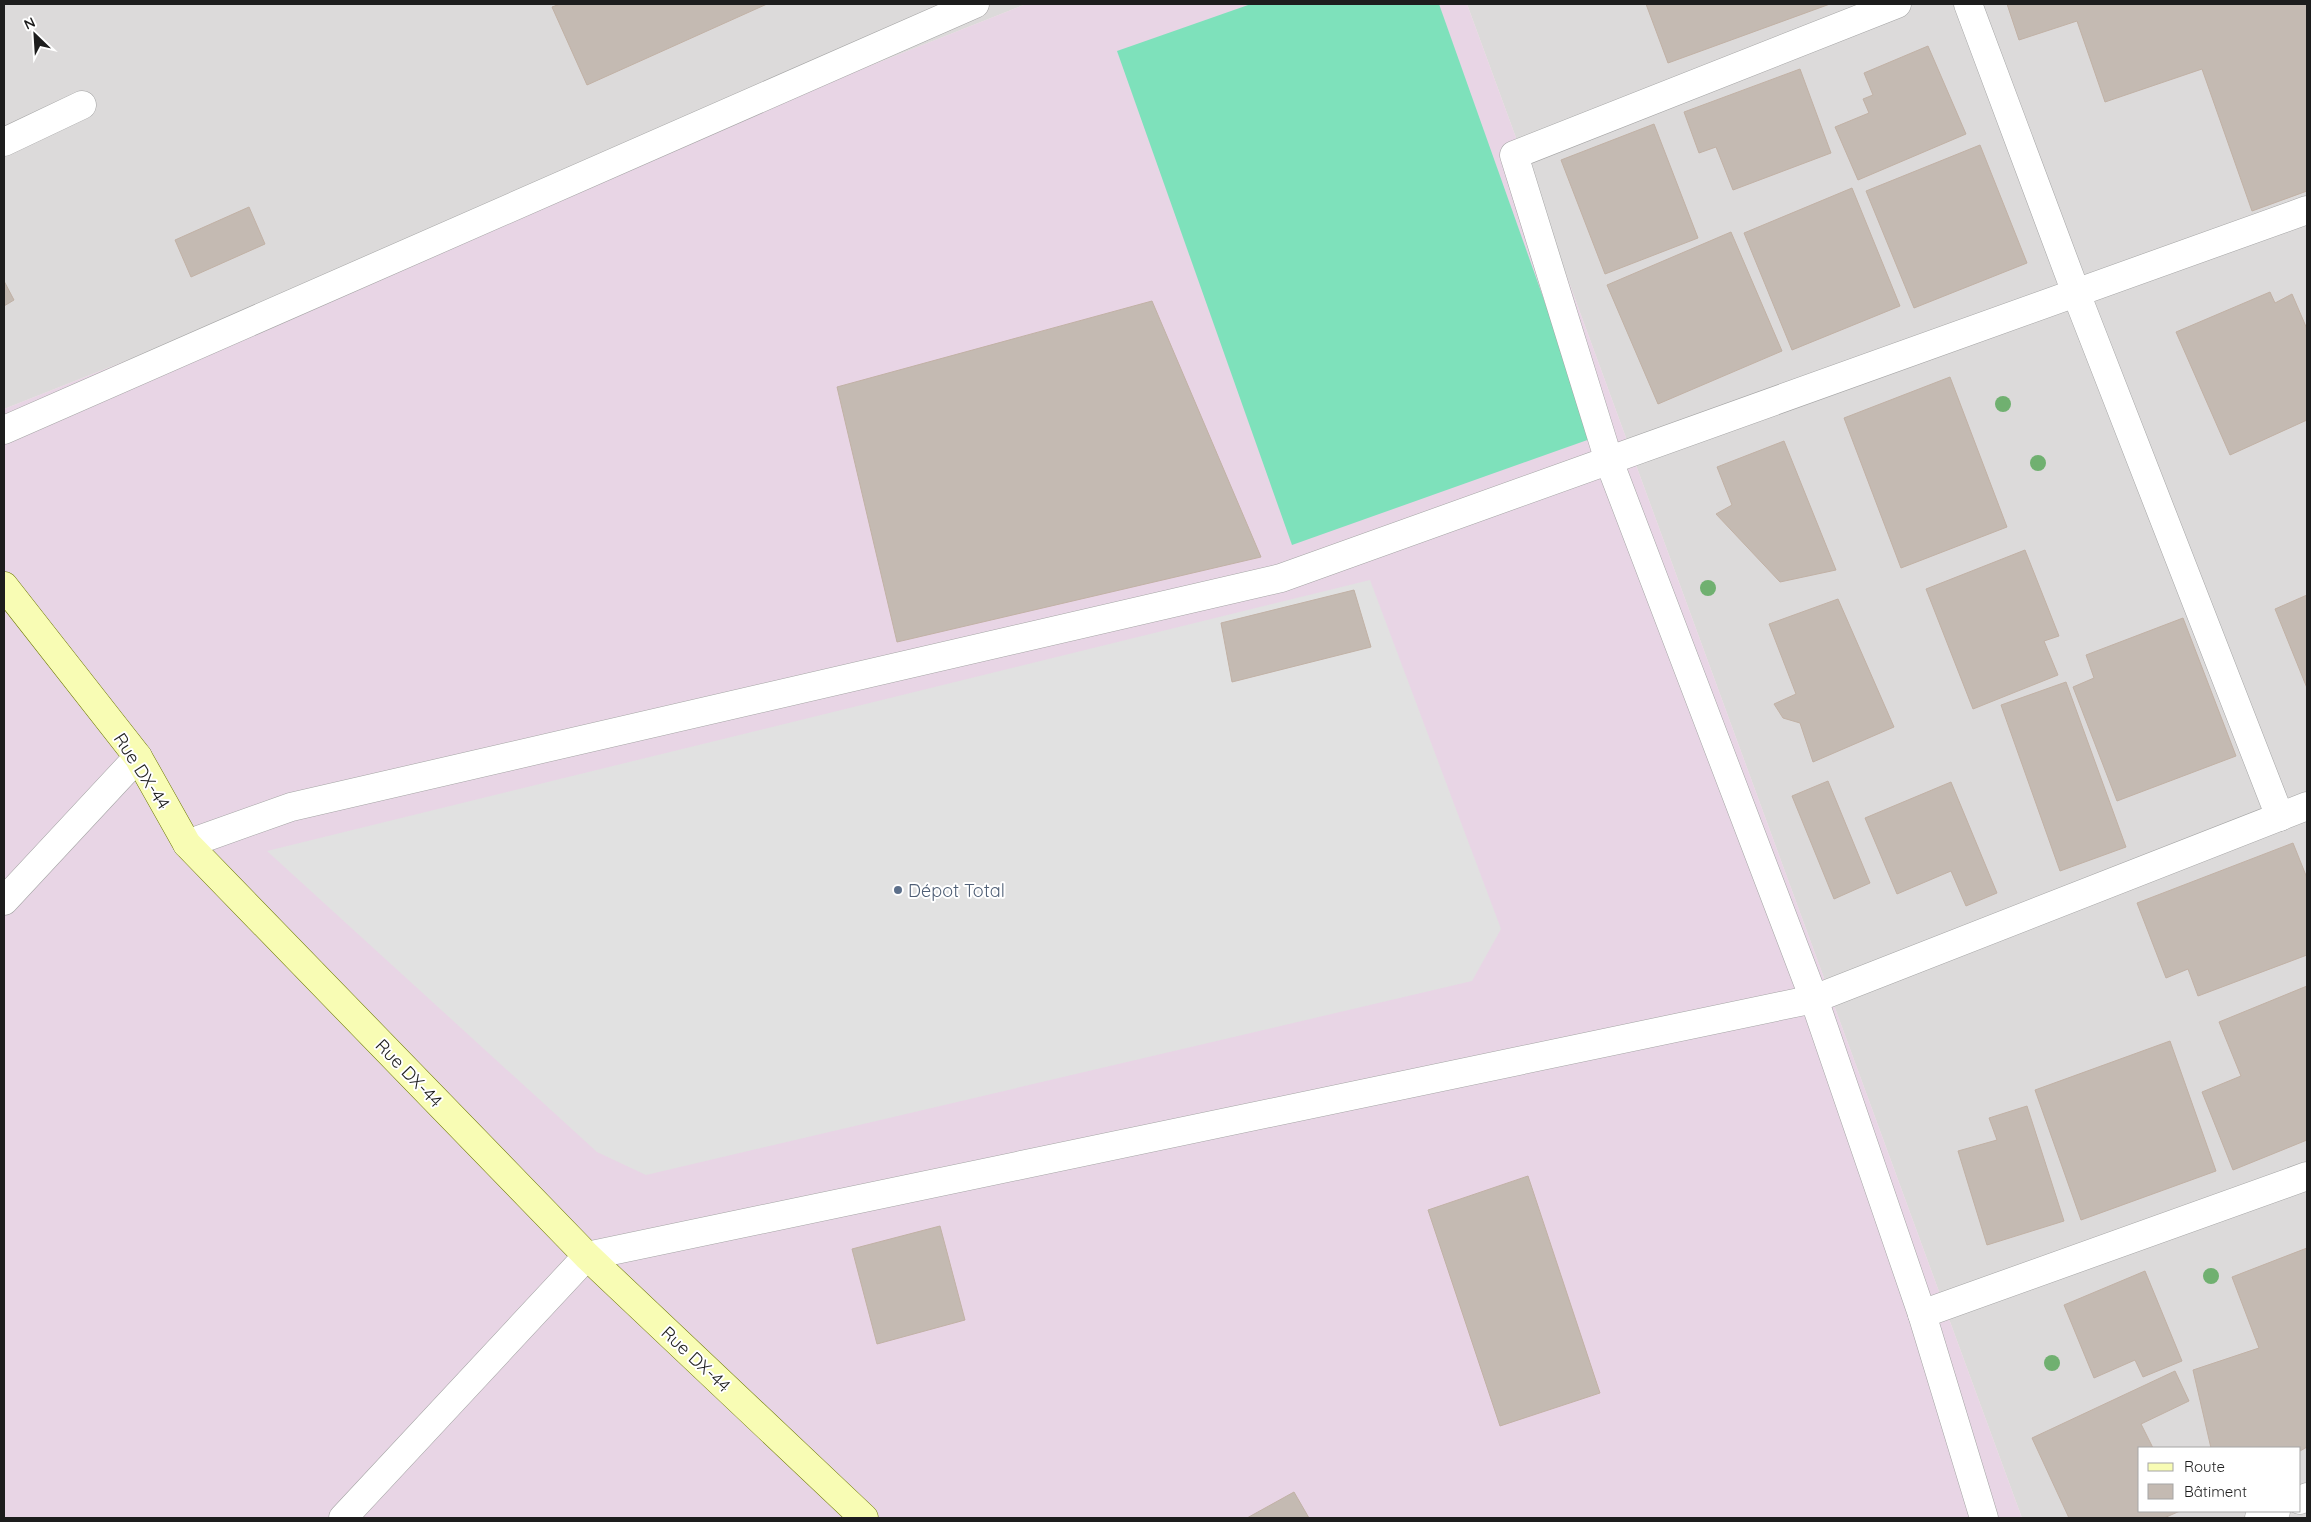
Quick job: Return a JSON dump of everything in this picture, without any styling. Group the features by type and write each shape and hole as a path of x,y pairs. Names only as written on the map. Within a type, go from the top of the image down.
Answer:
{"street":[{"path":"4,430 975,4"},
{"path":"1897,4 1514,155 1609,461 1814,999 1922,1314 1984,1518"},
{"path":"1968,4 2076,293 2280,817"},
{"path":"4,142 82,105"},
{"path":"187,844 291,807 1281,578 2307,210"},
{"name":"Rue DX-44","path":"4,586 138,757 187,844 587,1256 864,1518"},
{"path":"4,901 138,757"},
{"path":"343,1518 587,1256 1814,999 2307,806"},
{"path":"1922,1314 2307,1176"},
{"path":"2259,1518 2274,1512"}],"shaded area":[{"path":"4,4 1026,4 4,409"},
{"path":"1026,4 1467,4 2022,1518 4,1518 4,409"},
{"path":"1467,4 2307,4 2307,1518 2022,1518"},
{"name":"Dépot Total","path":"1370,580 1501,929 1472,981 646,1175 597,1152 267,851"}],"green space":[{"path":"1251,4 1439,4 1593,438 1292,545 1117,51"}],"building":[{"path":"560,4 767,4 587,85 552,7"},
{"path":"1646,4 1830,4 1668,63"},
{"path":"2007,4 2307,4 2307,191 2252,211 2202,69 2105,102 2077,21 2019,40"},
{"path":"1928,46 1966,134 1858,180 1835,127 1869,113 1863,99 1873,95 1864,73"},
{"path":"1800,69 1831,153 1733,190 1716,147 1699,153 1684,112"},
{"path":"1654,124 1698,238 1605,274 1561,160"},
{"path":"1980,145 2027,263 1914,308 1866,191"},
{"path":"1852,188 1900,306 1792,350 1744,233"},
{"path":"249,207 265,244 191,277 175,240"},
{"path":"1731,232 1782,351 1658,404 1607,285"},
{"path":"4,281 14,300 4,306"},
{"path":"2270,292 2275,303 2292,294 2307,329 2307,420 2230,455 2176,332"},
{"path":"1152,301 1261,557 897,642 837,387"},
{"path":"1950,377 2007,527 1901,568 1844,418"},
{"path":"1784,441 1836,570 1780,582 1716,514 1732,505 1717,467"},
{"path":"2025,550 2059,636 2044,641 2058,675 1973,709 1926,589"},
{"path":"1354,590 1371,647 1232,682 1221,623"},
{"path":"2307,595 2307,688 2275,609"},
{"path":"1838,599 1894,727 1813,762 1800,723 1783,718 1774,704 1796,694 1769,624"},
{"path":"2183,618 2236,756 2117,801 2073,687 2094,678 2086,655"},
{"path":"2066,682 2126,847 2060,871 2001,705"},
{"path":"1828,781 1870,883 1834,899 1792,796"},
{"path":"1951,782 1997,893 1966,906 1951,871 1897,894 1865,818"},
{"path":"2293,843 2307,878 2307,955 2198,996 2188,969 2166,978 2137,903"},
{"path":"2307,986 2307,1140 2233,1170 2202,1092 2241,1076 2219,1022"},
{"path":"2170,1041 2216,1171 2081,1220 2035,1090"},
{"path":"2027,1106 2064,1221 1987,1245 1958,1151 1997,1140 1989,1118"},
{"path":"1528,1176 1600,1393 1500,1426 1428,1210"},
{"path":"940,1226 965,1320 877,1344 852,1249"},
{"path":"2307,1248 2307,1447 2301,1450 2301,1447 2211,1447 2193,1370 2259,1348 2232,1277"},
{"path":"2145,1271 2182,1361 2143,1377 2135,1360 2094,1378 2064,1305"},
{"path":"2175,1371 2189,1401 2141,1424 2152,1447 2138,1447 2138,1512 2178,1512 2164,1518 2069,1518 2032,1438"},
{"path":"1294,1492 1309,1518 1247,1518"}],"place":[{"name":"Dépot Total","path":"898,890"}]}
